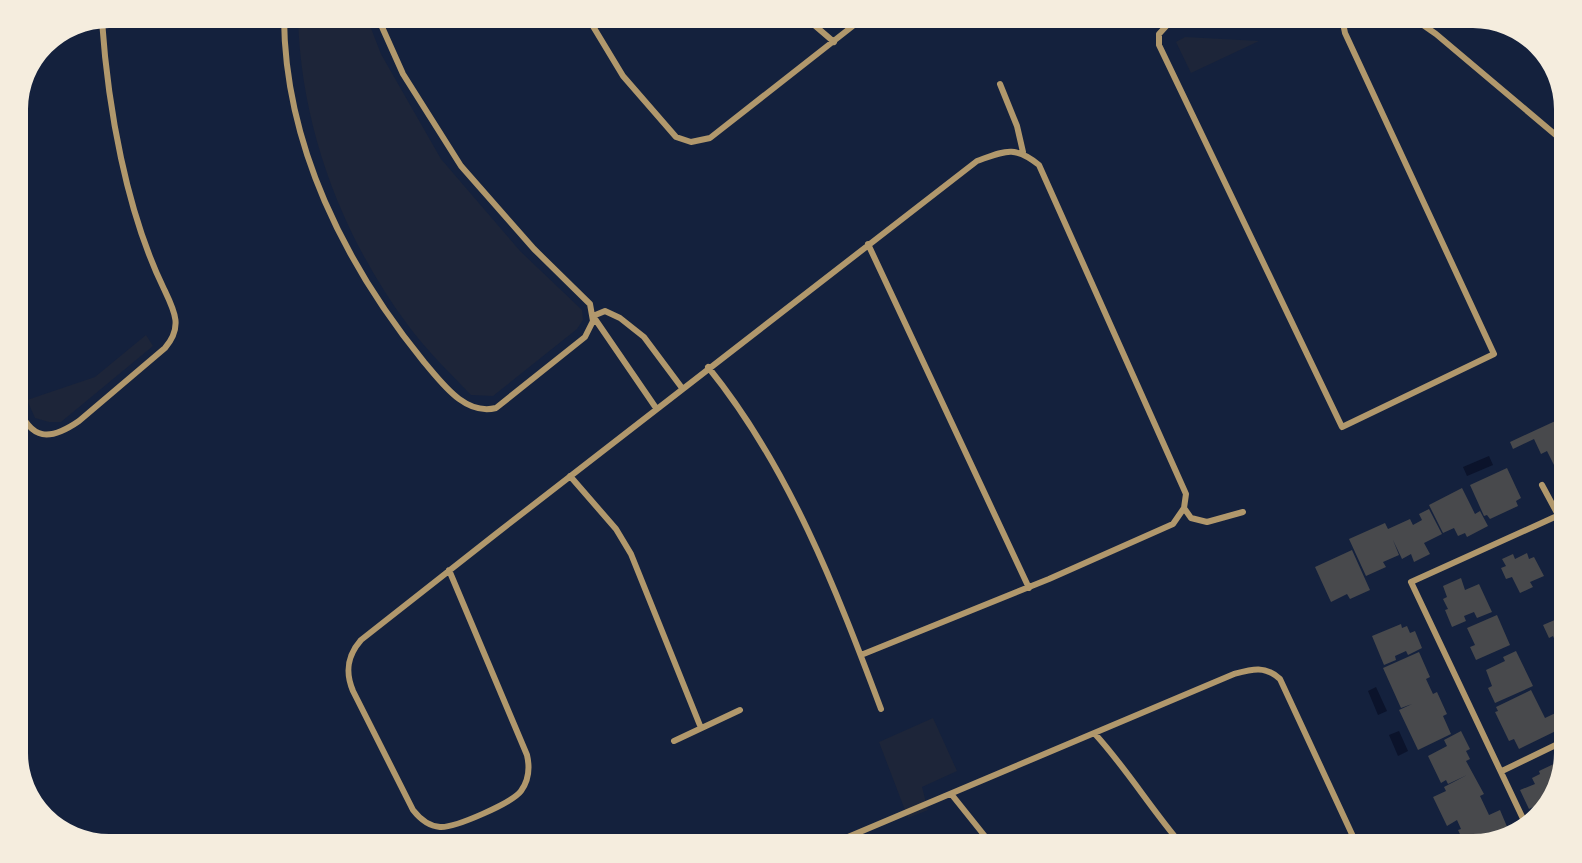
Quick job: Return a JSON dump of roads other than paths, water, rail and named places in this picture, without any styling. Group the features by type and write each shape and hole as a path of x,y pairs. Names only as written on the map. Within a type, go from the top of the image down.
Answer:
{"street":[{"path":"29,428 49,435 79,422 165,348 174,336 177,326 176,313 153,261 132,198 111,99 103,29"},
{"path":"285,29 298,119 315,176 337,231 396,327 458,398 480,410 496,408 585,337 593,316 605,311 633,327 682,387"},
{"path":"383,29 403,74 461,166 534,249 587,299 593,316 656,408"},
{"path":"595,29 623,76 676,137 690,142 710,138 850,29"},
{"path":"819,29 834,42"},
{"path":"1162,29 1159,45 1342,427 1494,354 1344,29"},
{"path":"1430,29 1553,133"},
{"path":"861,655 1029,588 1173,524 1184,508 1186,494 1039,165 1023,152 1017,126 1000,84"},
{"path":"449,570 527,755 529,766 525,784 516,797 460,823 442,827 425,822 413,810 353,691 348,671 351,653 361,640 449,570 570,476 682,387 977,161 1003,152 1023,152"},
{"path":"868,244 1029,588"},
{"path":"708,368 737,403 779,472 861,655 880,709"},
{"path":"570,476 623,539 702,728"},
{"path":"1542,485 1554,509"},
{"path":"1184,508 1191,518 1207,522 1243,512"},
{"path":"1522,817 1411,582 1554,518"},
{"path":"856,834 1234,674 1255,668 1271,670 1280,679 1352,834"},
{"path":"674,741 740,710"},
{"path":"1095,734 1122,763 1152,811 1172,834"},
{"path":"1502,771 1554,746"},
{"path":"952,795 983,834"}]}
